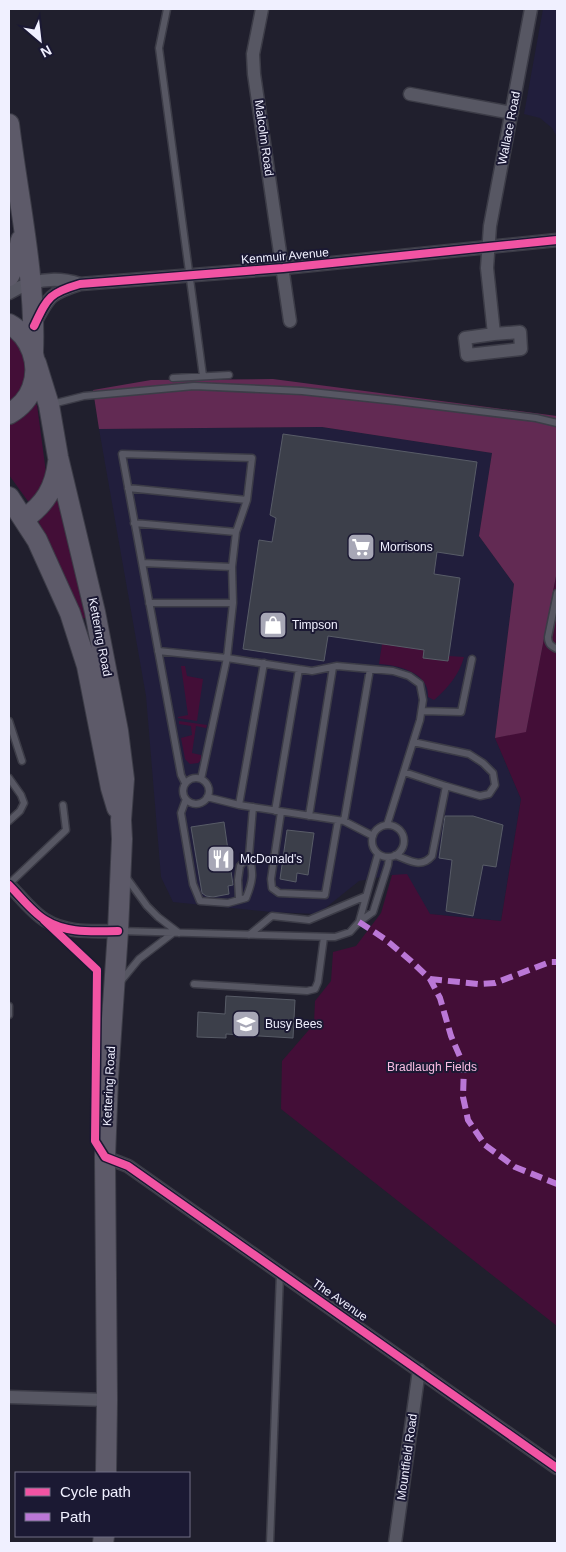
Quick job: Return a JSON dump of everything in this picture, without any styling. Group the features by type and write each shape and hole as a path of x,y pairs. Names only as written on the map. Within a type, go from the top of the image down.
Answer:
{"main road":[{"name":"Kettering Road","path":"9,124 30,284 34,326 34,358 49,404 58,458 95,612 118,731 124,779 118,931 108,1078 106,1157 108,1400 106,1472"},
{"name":"Kettering Road","path":"9,276 17,258 23,228"},
{"path":"9,324 25,337 34,358 36,374 32,388 20,407 9,414"},
{"name":"Kettering Road","path":"24,519 37,510 50,492 57,472 58,458"},
{"name":"Kettering Road","path":"9,497 36,540 70,613 87,666 111,788 121,820"}],"street":[{"name":"Malcolm Road","path":"262,9 253,54 254,74 290,321"},
{"name":"Wallace Road","path":"494,334 488,268 490,226 531,9"},
{"path":"410,94 512,113"},
{"name":"Kenmuir Avenue","path":"34,326 46,302 58,291 80,284 283,268 557,240"},
{"name":"Kenmuir Avenue","path":"9,293 22,285 44,280 65,279 80,284"},
{"path":"9,884 40,916 56,926 69,929 118,931"},
{"name":"The Avenue","path":"106,1157 128,1166 557,1468"},
{"name":"Mountfield Road","path":"395,1543 419,1370"},
{"path":"9,1397 108,1400"}],"lane":[{"path":"167,9 159,48 203,376"},
{"path":"173,378 229,375"},
{"path":"49,404 84,396 194,386 302,391 536,418 557,423"},
{"path":"186,783 181,775 122,454 252,458 247,500 236,532 232,567 233,603 227,658 201,779"},
{"path":"128,488 247,500"},
{"path":"134,523 236,532"},
{"path":"142,563 232,567"},
{"path":"557,593 548,637 548,642 557,649"},
{"path":"149,603 233,603"},
{"path":"158,651 227,658 312,671 333,667 393,671 409,676 420,684 423,700 420,720 387,824"},
{"path":"422,711 461,712 472,659"},
{"path":"239,805 264,663"},
{"path":"308,816 333,667"},
{"path":"299,669 278,811 271,879 272,888 280,893 325,895 370,669"},
{"path":"9,720 22,761"},
{"path":"404,772 480,796 489,794 495,785 493,774 483,763 469,754 413,742"},
{"path":"9,778 21,795 24,803 20,811 9,821"},
{"path":"192,778 201,779 207,784 207,797 205,800 193,804 186,799 183,791 186,783 192,778"},
{"path":"118,931 324,937 335,937 350,932 359,922 373,912 392,856 403,845 404,838 398,829 392,825 380,826 376,830 372,845 378,854 392,856 420,864 427,862 432,856 446,786"},
{"path":"207,797 252,808 341,821 373,836"},
{"path":"186,799 181,812 193,884 200,901 228,903 246,898 252,883 252,868 249,856 252,808"},
{"path":"9,884 66,830 63,804"},
{"path":"359,922 378,854"},
{"path":"239,899 238,880 240,866 249,856"},
{"path":"121,870 147,906 176,933"},
{"path":"249,935 272,916 309,920 366,896"},
{"path":"114,989 139,959 176,933"},
{"path":"194,984 308,991 315,989 318,982 324,937"},
{"path":"9,1006 9,1016"},
{"path":"270,1543 280,1272"}],"shaded area":[{"path":"543,9 557,9 557,137 552,128 540,118 524,114"},
{"path":"273,379 557,416 557,571 526,732 495,738 514,584 479,536 492,453 322,427 99,429 93,390 151,380"},
{"path":"322,427 492,453 479,536 514,584 495,738 521,799 501,921 429,914 392,875 359,881 318,914 271,912 173,902 161,877 146,696 99,429"}],"green space":[{"path":"9,333 21,344 28,365 22,389 9,403"},
{"path":"34,402 37,405 47,480 30,504 9,475 9,424 20,419"},
{"path":"56,495 66,524 89,617 81,619 62,570 37,518"},
{"name":"Bradlaugh Fields","path":"557,571 557,1326 281,1109 282,1061 314,1024 315,1001 331,981 333,952 356,946 381,913 392,875 407,874 430,914 501,921 521,799 495,738 526,731"},
{"path":"382,644 424,650 424,658 448,661 449,656 464,657 452,681 434,700 428,697 424,682 418,676 395,666 379,664"},
{"path":"181,666 185,666 187,676 203,679 197,721 178,718 188,715"},
{"path":"179,721 207,725 206,728 196,726 192,753 201,755 201,760 198,763 190,764 185,759 181,738 192,735 191,726 179,724"}],"building":[{"name":"Morrisons","path":"283,434 477,462 463,556 437,552 434,574 460,578 448,661 423,658 424,650 328,636 324,661 243,649 259,540 272,542 276,518 270,515"},
{"path":"445,816 473,816 503,825 496,867 483,865 473,916 446,911 452,860 439,858"},
{"path":"224,822 233,885 228,886 229,894 213,897 206,896 202,893 191,827"},
{"path":"287,830 314,833 308,875 297,873 296,882 280,879"},
{"name":"Busy Bees","path":"226,996 295,1000 293,1038 226,1034 226,1038 197,1037 198,1012 225,1014"}],"marked path":[{"path":"359,922 385,939 430,979 440,998 451,1036 464,1066 463,1097 468,1120 485,1145 515,1167 557,1184"},
{"path":"430,979 478,984 495,983 550,962 557,962"}],"cycle path":[{"path":"34,326 43,308 51,298 62,290 80,284 283,268 557,240"},
{"path":"9,885 35,913 62,928 81,931 118,931"},
{"path":"44,920 97,970 95,1141 105,1157 128,1166 557,1468"}],"place":[{"name":"Morrisons","path":"361,547"},
{"name":"Timpson","path":"273,625"},
{"name":"McDonald's","path":"221,859"},
{"name":"Busy Bees","path":"246,1024"}]}
